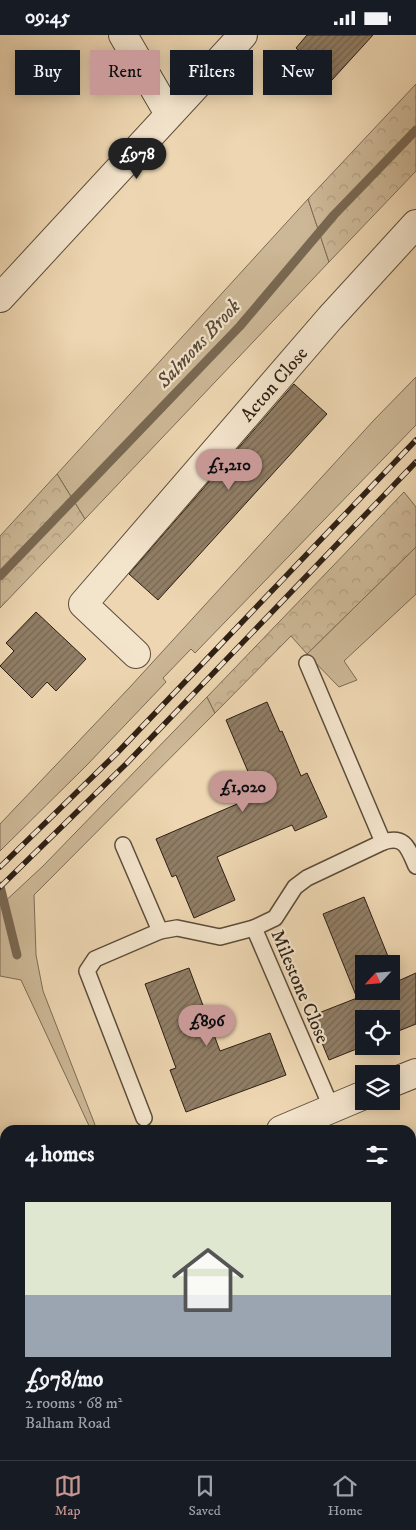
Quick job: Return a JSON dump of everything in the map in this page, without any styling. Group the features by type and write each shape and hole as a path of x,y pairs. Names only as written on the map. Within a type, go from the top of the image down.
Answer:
{"street":[{"path":"122,35 168,114"},
{"path":"0,298 243,35"},
{"name":"Acton Close","path":"136,654 83,604 330,318 416,224"},
{"path":"400,1079 416,1073"},
{"path":"294,1125 355,1099"}],"lane":[{"path":"307,663 383,842 394,839 402,841 416,866"},
{"name":"Milestone Close","path":"332,1109 254,928 275,918 295,887 307,877 383,842"},
{"path":"123,845 160,931"},
{"path":"144,1118 87,971 95,959 160,931 177,928 220,937 254,928"}],"green space":[{"path":"416,84 416,171 329,262 308,199"},
{"path":"308,199 329,262 85,519 57,474"},
{"path":"416,377 416,425 195,653 191,649 163,678 166,682 87,765 0,851 0,824 130,687 374,420"},
{"path":"57,474 85,519 0,608 0,536"},
{"path":"404,492 416,507 416,547 307,654 291,636 215,713 207,697"},
{"path":"416,547 416,594 344,661 357,680 339,687 307,654"},
{"path":"207,697 215,713 34,895 36,955 43,991 95,1125 89,1125 21,980 0,976 0,906 43,866"}],"building":[{"path":"307,35 373,35 332,80 332,50 298,50 296,48"},
{"path":"294,384 327,414 158,600 129,574"},
{"path":"36,612 86,659 56,691 47,682 32,698 0,666 14,651 6,643"},
{"path":"267,702 280,732 282,731 301,776 307,773 327,817 295,831 292,825 217,857 235,900 194,918 176,875 172,877 156,839 258,795 226,720"},
{"path":"364,897 387,955 355,955 355,993 323,914"},
{"path":"189,968 220,1051 270,1033 286,1075 186,1112 170,1070 176,1068 145,984"},
{"path":"416,973 416,1024 400,1030 400,1010 355,1010 355,1050 329,1060 311,1016 355,999 400,1000 400,980"}],"waterway":[{"name":"Salmons Brook","path":"0,576 240,326 334,215 416,130"},
{"name":"Salmons Brook","path":"0,886 17,955"}],"railway":[{"path":"0,867 117,753 416,440"},
{"path":"0,887 127,763 416,462"}]}
